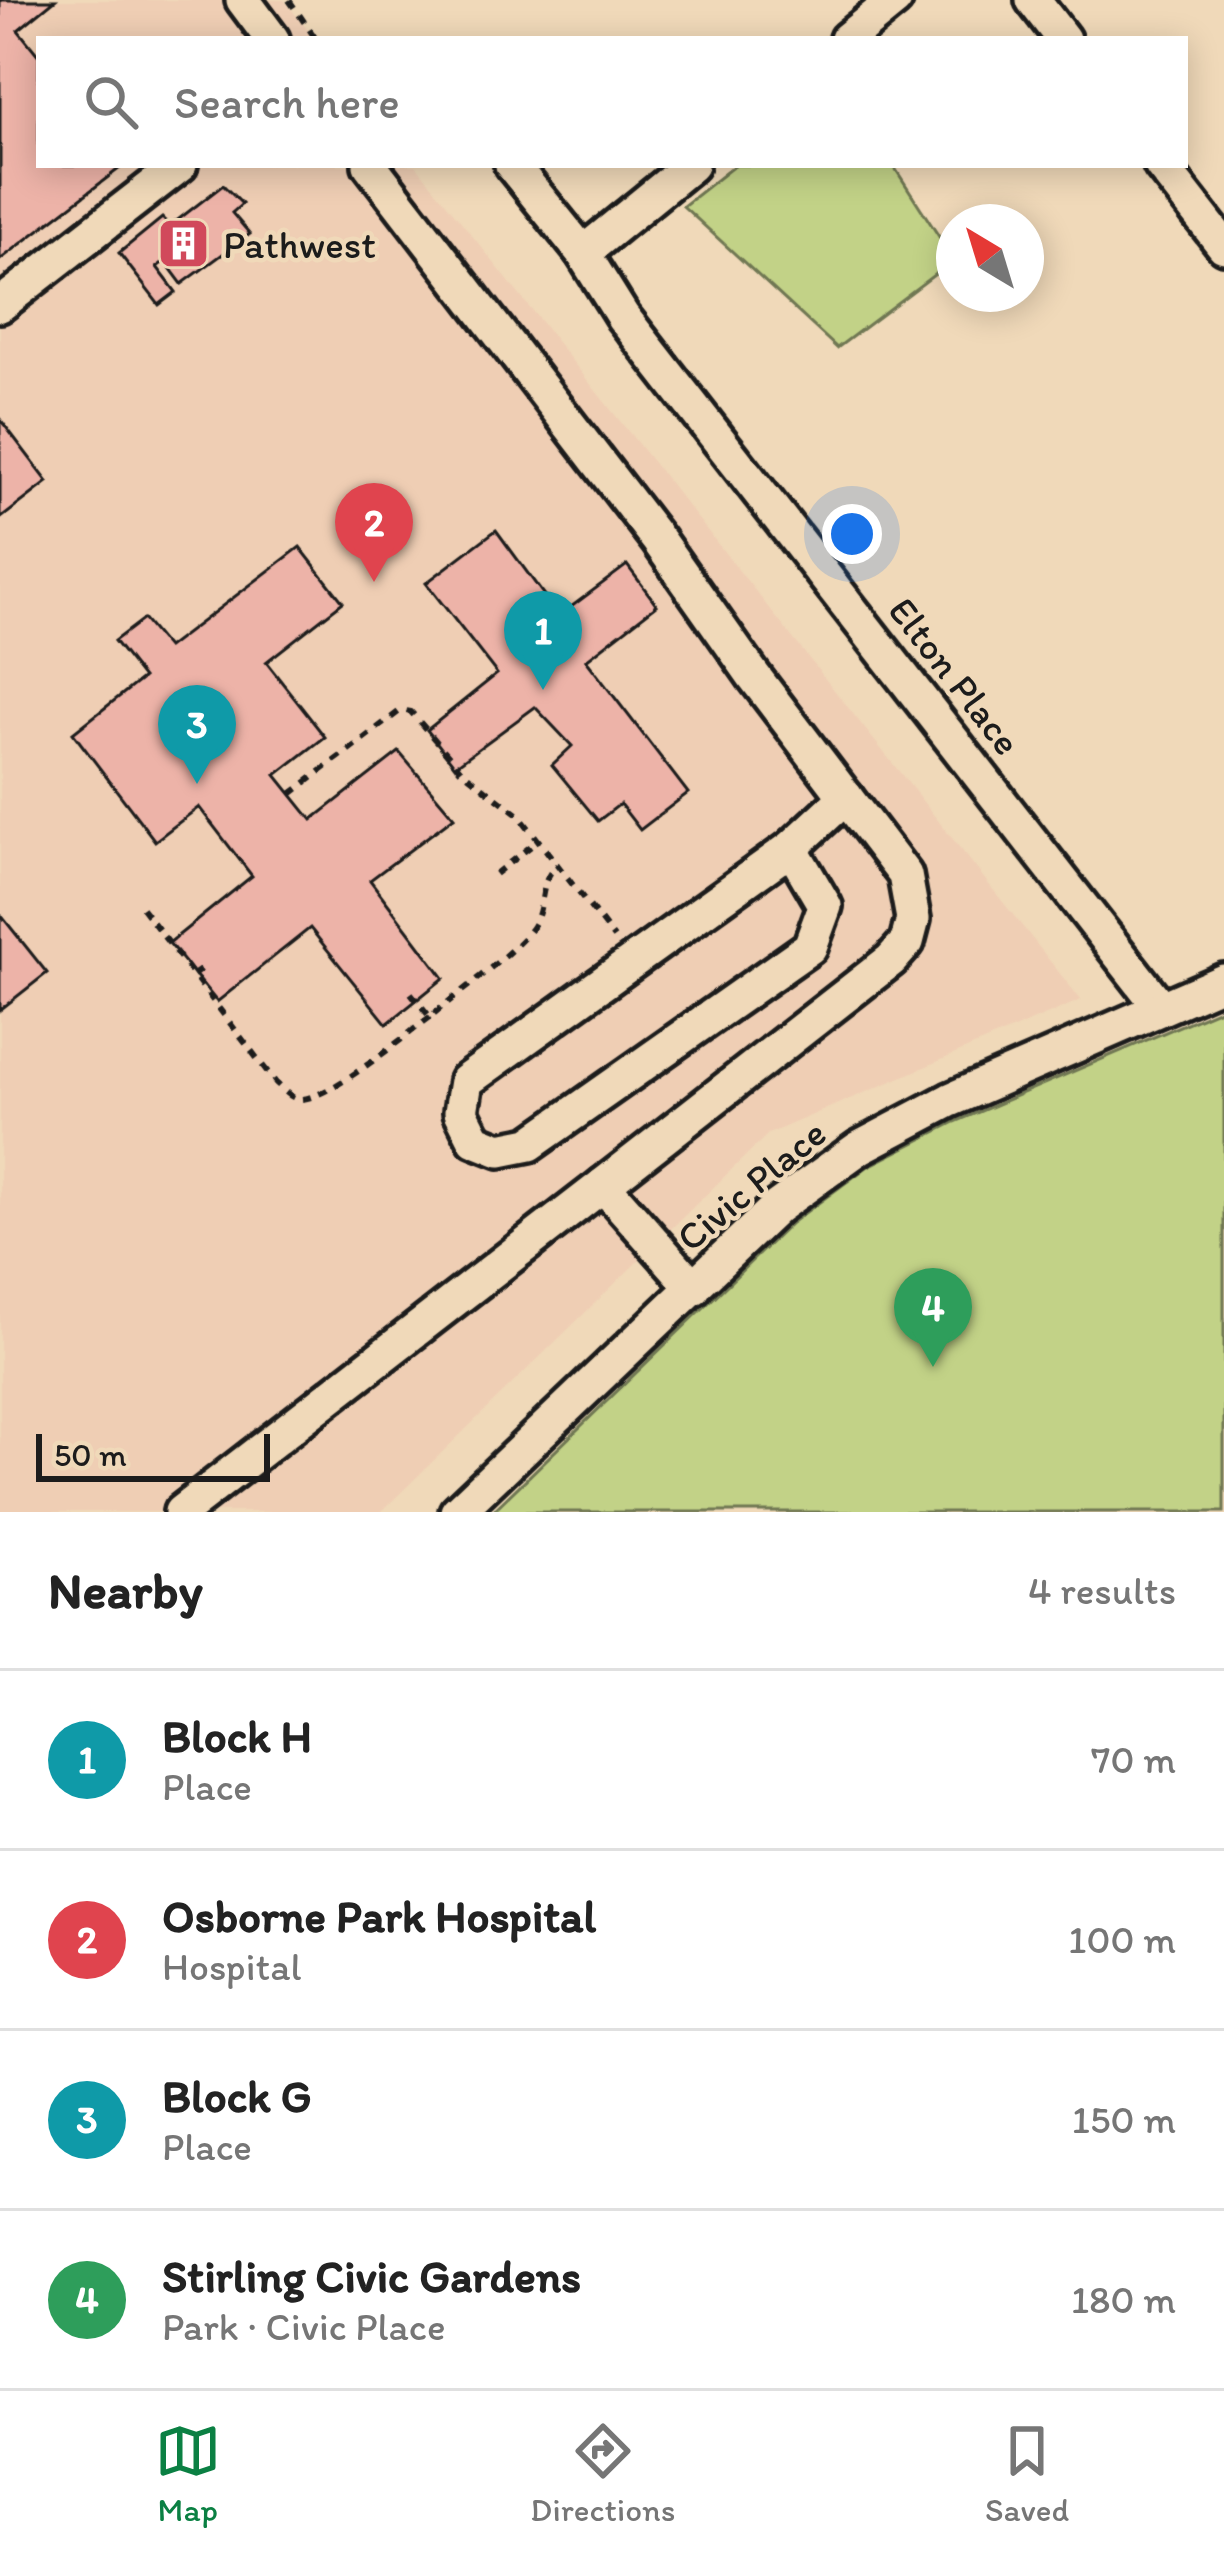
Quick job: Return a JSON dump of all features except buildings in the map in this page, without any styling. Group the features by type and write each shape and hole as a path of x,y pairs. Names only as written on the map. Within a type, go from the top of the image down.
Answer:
{"street":[{"path":"223,0 257,18"},
{"path":"851,36 895,0"},
{"path":"1033,0 1062,36"},
{"path":"0,304 176,168"},
{"path":"181,1512 891,959 907,942 913,919 905,875 658,540 372,168"},
{"name":"Elton Place","path":"514,168 583,253 623,317 1161,1008"},
{"path":"583,253 687,168"},
{"path":"1163,168 1224,246"},
{"path":"791,848 825,906 809,947 530,1144 500,1150 475,1140 461,1112 466,1082 791,848 845,797"},
{"name":"Civic Place","path":"457,1512 776,1207 859,1148 950,1100 1224,981"},
{"path":"603,1185 694,1288"}],"path":[{"path":"291,794 400,710 411,712 461,770 518,814 614,938"},
{"path":"495,874 539,840"},
{"path":"142,908 276,1083 299,1100 333,1086 430,1017 526,934 538,916 547,876 557,865"},
{"path":"193,975 206,966"},
{"path":"411,993 430,1017"}],"shaded area":[{"path":"0,0 284,0 313,36 36,36 36,168 418,168 1081,1000 768,1134 381,1512 0,1512"}],"green space":[{"path":"731,168 895,168 936,232 936,274 837,348 683,206"},
{"path":"1224,1007 1224,1512 492,1512 791,1223 867,1167 955,1122"}],"place":[{"name":"Pathwest","path":"184,244"},
{"name":"Osborne Park Hospital","path":"374,582"},
{"name":"Block H","path":"543,690"},
{"name":"Block G","path":"197,784"},
{"name":"Stirling Civic Gardens","path":"933,1367"}]}
